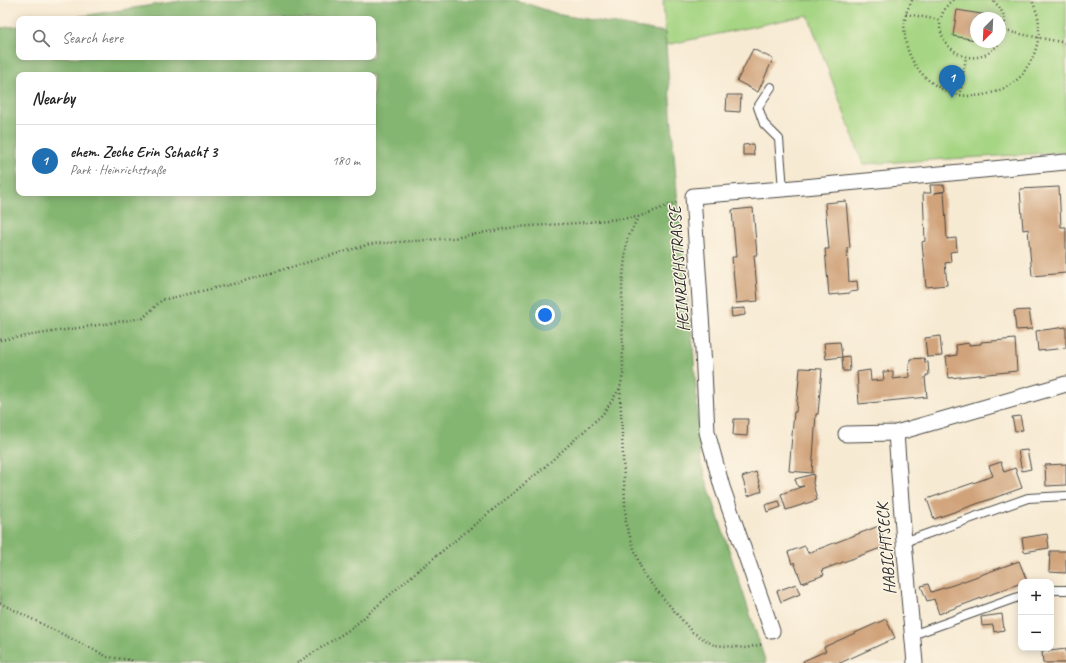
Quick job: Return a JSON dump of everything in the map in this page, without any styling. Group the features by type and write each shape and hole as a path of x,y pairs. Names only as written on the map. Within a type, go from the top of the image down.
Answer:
{"street":[{"name":"HEINRICHSTRASSE","path":"770,637 722,487 707,432 693,196 1066,162"},
{"path":"846,434 896,433 1066,384"},
{"name":"HABICHTSECK","path":"896,433 915,663"}],"lane":[{"path":"771,87 758,108 764,124 779,139 783,189"},
{"path":"904,542 1028,498 1066,496"},
{"path":"1054,590 1066,590"},
{"path":"912,635 1018,597"}],"path":[{"path":"912,0 906,14 904,32 908,50 915,66 928,80 943,90 960,96 982,96 1002,90 1020,77 1032,59 1039,38 1038,17 1032,0"},
{"path":"952,0 944,10 940,20 940,30 943,39 949,48 957,54 966,57 986,55 996,48"},
{"path":"992,0 1002,12"},
{"path":"906,14 940,20"},
{"path":"1006,32 1066,43"},
{"path":"960,96 966,57"},
{"path":"0,340 143,318 162,300 237,283 370,244 454,238 515,227 638,217 693,196"},
{"path":"638,217 627,240 622,285 623,374 620,388 626,525 643,574 692,632 714,645 746,648 770,637"},
{"path":"297,663 352,628 408,579 539,472 603,414 620,388"},
{"path":"0,603 108,657 131,660 134,663"}],"green space":[{"path":"186,0 516,0 561,15 665,32 677,193 693,345 701,464 766,663 0,663 0,28 16,26 16,60 376,60 376,16 82,16"},
{"path":"663,0 1066,0 1066,152 863,164 808,15 666,45"}],"building":[{"path":"957,10 970,12 970,39 953,36"},
{"path":"753,49 773,59 758,92 737,81"},
{"path":"727,95 741,95 740,112 726,111"},
{"path":"753,144 754,155 743,155 743,145"},
{"path":"930,185 944,185 945,191 934,193 944,192 947,239 956,238 957,251 950,252 951,262 945,263 947,285 926,287 922,242 925,241 923,193 931,193"},
{"path":"1059,187 1061,227 1066,227 1066,273 1032,276 1028,229 1023,230 1020,189"},
{"path":"846,201 850,247 847,248 849,282 857,281 858,291 829,295 825,249 829,249 825,203"},
{"path":"753,208 757,255 754,255 758,301 736,303 732,257 736,257 732,210"},
{"path":"745,308 745,315 732,317 731,309"},
{"path":"1029,310 1032,329 1016,330 1014,311"},
{"path":"1066,327 1066,348 1038,351 1036,331"},
{"path":"940,336 942,356 927,357 925,338"},
{"path":"1015,339 1017,371 949,378 946,357 957,355 956,345 969,343 969,345 981,344 981,342"},
{"path":"840,342 842,357 826,359 824,343"},
{"path":"849,356 850,371 843,371 842,357"},
{"path":"924,358 925,362 928,362 929,375 926,375 925,377 927,397 859,404 857,372 870,370 871,381 884,380 883,372 893,371 893,379 910,377 910,359"},
{"path":"800,368 822,369 818,414 816,414 812,473 789,471 794,412 796,412"},
{"path":"1020,416 1023,430 1015,431 1012,417"},
{"path":"734,419 748,419 747,436 733,435"},
{"path":"1027,450 1031,469 1022,471 1018,451"},
{"path":"1001,462 1004,472 1015,468 1022,488 934,519 927,499 993,476 989,466"},
{"path":"1066,464 1066,485 1046,486 1045,465"},
{"path":"756,472 762,491 748,496 742,477"},
{"path":"814,474 813,483 817,500 786,510 781,494 804,486 798,487 795,479"},
{"path":"779,501 781,507 767,512 765,505"},
{"path":"879,526 886,546 822,570 824,575 802,583 794,562 792,564 788,552 805,546 808,553"},
{"path":"1047,534 1049,548 1024,552 1022,538"},
{"path":"1050,551 1066,551 1066,573 1049,572"},
{"path":"1019,561 1026,579 1018,579 1018,584 939,614 934,599 927,601 921,586 928,584 931,592"},
{"path":"796,584 800,594 781,602 777,591"},
{"path":"1002,614 1004,630 994,632 993,625 982,626 981,617"},
{"path":"886,619 895,638 840,663 804,663 803,661 826,651 824,647"},
{"path":"1066,649 1066,663 1043,663 1042,652"}],"place":[{"name":"ehem. Zeche Erin Schacht 3","path":"952,98"}]}
